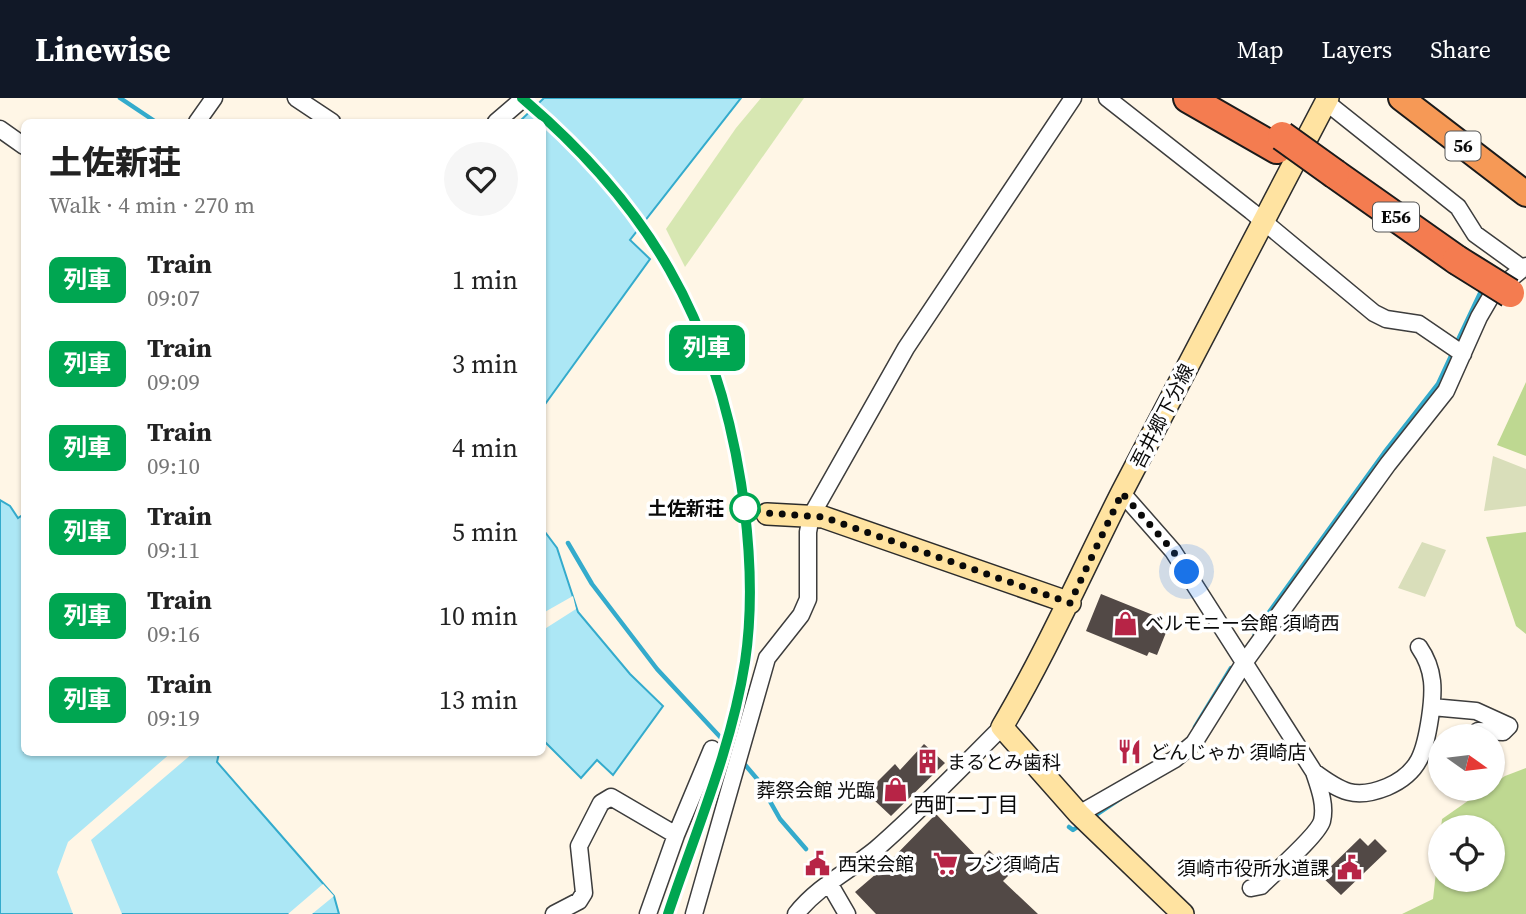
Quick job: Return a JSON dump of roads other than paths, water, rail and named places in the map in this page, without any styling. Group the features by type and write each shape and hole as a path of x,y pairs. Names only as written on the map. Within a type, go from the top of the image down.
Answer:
{"highway":[{"path":"1188,98 1280,142"},
{"path":"1229,98 1280,142"},
{"name":"56","path":"1401,98 1526,194"},
{"name":"E56","path":"1280,142 1457,260 1521,283"}],"main road":[{"name":"吾井郷下分線","path":"1002,727 1070,603 1122,493 1261,220 1327,100"},
{"path":"767,513 836,521 1070,603"},
{"path":"1002,727 1079,814 1183,914"}],"street":[{"path":"199,119 214,98"},
{"path":"296,98 328,119"},
{"path":"500,119 524,98"},
{"path":"648,914 676,835 742,749 757,684 767,658 801,615 808,599 808,532 811,516 906,348 1073,98"},
{"path":"1107,98 1374,313 1419,324 1463,354"},
{"path":"1079,814 1185,752 1198,737 1244,663 1388,464 1446,391 1479,317 1493,293 1521,283 1475,234 1458,207 1327,100"},
{"path":"0,129 21,144"},
{"path":"1122,493 1173,551 1314,772 1321,793 1321,823 1261,886 1251,888"},
{"path":"1314,772 1337,788 1363,795 1400,782 1409,775 1420,758 1432,706 1431,667 1419,647"},
{"path":"1432,706 1476,711 1505,722 1508,726 1505,730"},
{"path":"796,914 829,883 897,830 946,785 1002,727"},
{"path":"694,914 721,775 712,749"},
{"path":"554,914 579,901 584,893 579,846 601,803 611,797 676,835"},
{"path":"829,883 847,914"}],"water":[{"path":"544,98 741,98 630,240 650,259 546,403 546,119 522,119"},
{"path":"0,500 10,506 18,518 21,516 21,756 218,756 217,762 334,896 339,914 0,914"},
{"path":"546,533 557,548 578,612 630,674 663,706 613,775 597,760 581,778 546,743"}],"waterway":[{"path":"120,98 152,119"},
{"path":"1457,342 1483,287"},
{"path":"1254,633 1384,453 1438,384 1451,356"},
{"path":"568,543 592,584 657,669 735,753"},
{"path":"1195,727 1231,668"},
{"path":"741,760 758,780 780,819 806,849"},
{"path":"1096,815 1120,799"},
{"path":"1069,827 1073,830 1079,826"}],"tunnel":[{"path":"711,773 723,780"}],"railway":[{"path":"522,98 545,119"},
{"path":"546,120 606,181 640,224 669,270 694,317 713,369 729,424 741,483 750,572 750,617 745,662 722,758 668,914"}],"train":[{"name":"列車","path":"522,98 560,130 610,184 653,241 682,289 718,376 732,426 746,510 750,554 751,593 745,663 723,758 668,914"}],"place":[{"name":"土佐新荘","path":"745,508"},
{"name":"ベルモニー会館 須崎西","path":"1125,623"},
{"name":"どんじゃか 須崎店","path":"1130,752"},
{"name":"まるとみ歯科","path":"927,762"},
{"name":"葬祭会館 光臨","path":"895,790"},
{"name":"西栄会館","path":"818,864"},
{"name":"フジ須崎店","path":"945,864"},
{"name":"須崎市役所水道課","path":"1349,868"}],"district":[{"name":"西町二丁目","path":"966,805"}]}
